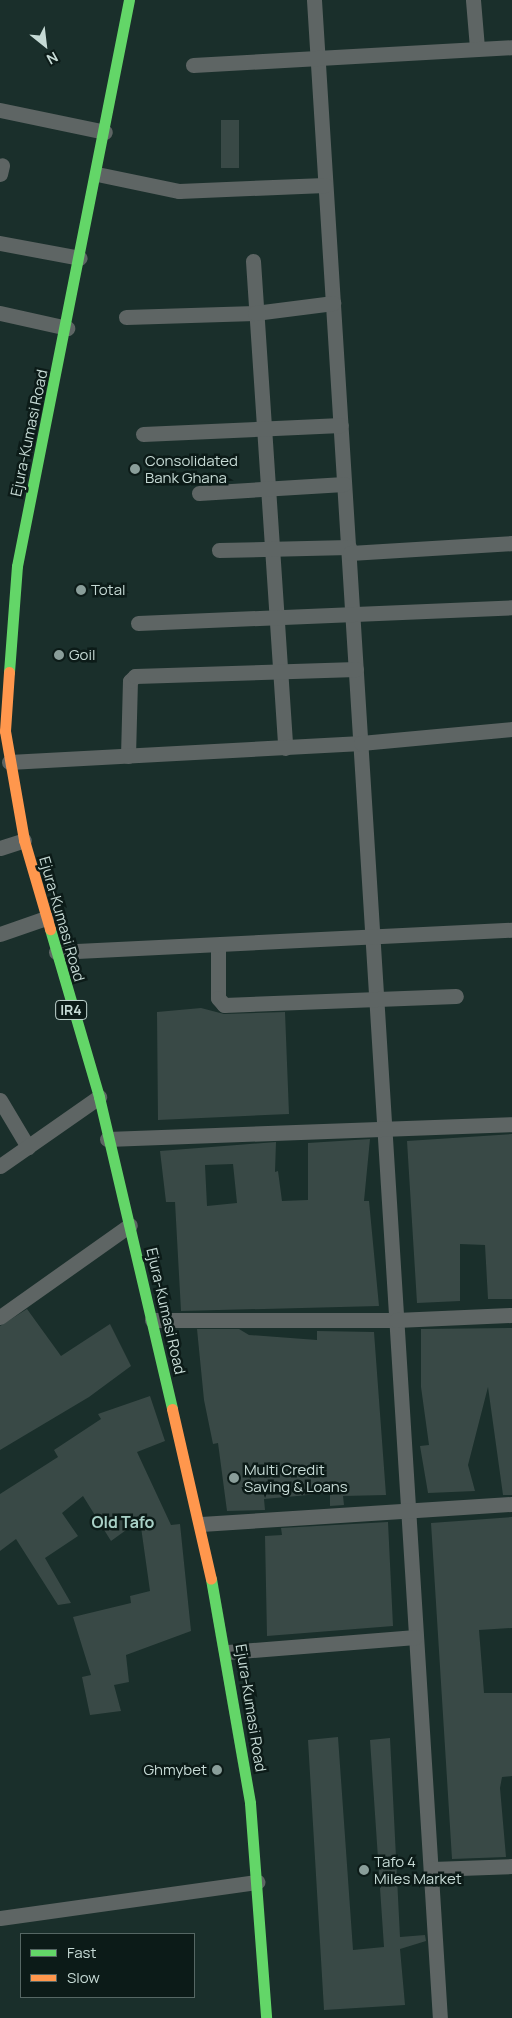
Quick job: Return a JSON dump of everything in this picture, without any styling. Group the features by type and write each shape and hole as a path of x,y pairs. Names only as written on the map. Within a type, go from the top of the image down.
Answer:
{"main road":[{"name":"Ejura-Kumasi Road","path":"124,1 97,174 67,328 6,614 5,717 9,762 24,840 99,1097 107,1139 130,1225 201,1524 228,1652 240,1716 257,1882 266,2018"}],"street":[{"path":"314,0 340,425 350,550 360,743 374,937 376,1000 440,2018"},
{"path":"473,0 477,48"},
{"path":"193,65 512,47"},
{"path":"0,110 105,132"},
{"path":"97,174 179,191 325,186"},
{"path":"0,243 80,258"},
{"path":"252,261 276,672 285,748"},
{"path":"126,317 255,313 333,303"},
{"path":"0,313 67,328"},
{"path":"143,434 261,427 340,425"},
{"path":"199,493 264,486 344,484"},
{"path":"219,550 350,550 512,543"},
{"path":"138,623 512,607"},
{"path":"128,756 130,682 135,676 356,669"},
{"path":"9,762 285,748 512,729"},
{"path":"0,848 24,840"},
{"path":"0,934 46,918"},
{"path":"56,952 512,930"},
{"path":"218,945 218,998 224,1004 456,996"},
{"path":"0,1166 99,1097"},
{"path":"0,1100 28,1146"},
{"path":"107,1139 385,1127 512,1124"},
{"path":"0,1317 130,1225"},
{"path":"152,1320 396,1320 512,1315"},
{"path":"201,1524 512,1504"},
{"path":"228,1652 415,1637"},
{"path":"432,1869 512,1866"},
{"path":"0,1918 257,1882"}],"building":[{"path":"221,120 239,120 239,168 221,168"},
{"path":"201,1008 224,1014 285,1012 289,1114 158,1120 157,1012"},
{"path":"512,1134 512,1299 488,1299 485,1245 460,1244 460,1301 417,1303 407,1141"},
{"path":"370,1139 364,1201 369,1201 379,1306 181,1311 175,1202 166,1202 160,1151 276,1142 275,1172 278,1171 282,1201 308,1200 308,1143","holes":["233,1164 237,1203 207,1206 205,1165"]},
{"path":"27,1309 61,1356 110,1324 131,1366 89,1397 0,1450 0,1326"},
{"path":"512,1328 512,1495 503,1495 488,1387 468,1465 475,1491 428,1493 420,1446 429,1445 421,1387 421,1329"},
{"path":"197,1329 239,1329 249,1335 317,1340 317,1331 374,1332 386,1495 343,1496 344,1505 330,1506 330,1493 264,1499 265,1510 227,1511 218,1443 213,1444 204,1400"},
{"path":"150,1396 165,1441 137,1452 171,1525 180,1524 191,1631 126,1655 129,1682 114,1685 121,1711 90,1715 82,1677 91,1675 73,1617 131,1603 130,1596 150,1591 140,1520 111,1541 83,1496 62,1513 78,1536 45,1558 71,1603 58,1605 16,1539 0,1551 0,1494 58,1457 54,1450 101,1419 98,1414"},
{"path":"512,1517 512,1628 479,1630 484,1693 512,1693 512,1776 502,1777 500,1788 506,1857 452,1859 431,1523"},
{"path":"388,1522 393,1626 267,1636 265,1536 282,1535 281,1528"},
{"path":"338,1737 353,1950 384,1947 370,1740 390,1738 400,1937 425,1935 426,1941 400,1949 405,2005 324,2010 308,1740"}],"traffic: fast":[{"path":"9,672 17,566 129,0"},
{"path":"50,929 99,1097 172,1409"},
{"path":"211,1579 250,1803 266,2018"}],"traffic: slow":[{"path":"9,672 5,731 24,840 50,929"},
{"path":"172,1409 211,1579"}],"place":[{"name":"Consolidated Bank Ghana","path":"135,469"},
{"name":"Total","path":"81,590"},
{"name":"Goil","path":"59,655"},
{"name":"Multi Credit Saving & Loans","path":"234,1478"},
{"name":"Ghmybet","path":"217,1770"},
{"name":"Tafo 4 Miles Market","path":"364,1870"}],"district":[{"name":"Old Tafo","path":"123,1522"}]}
